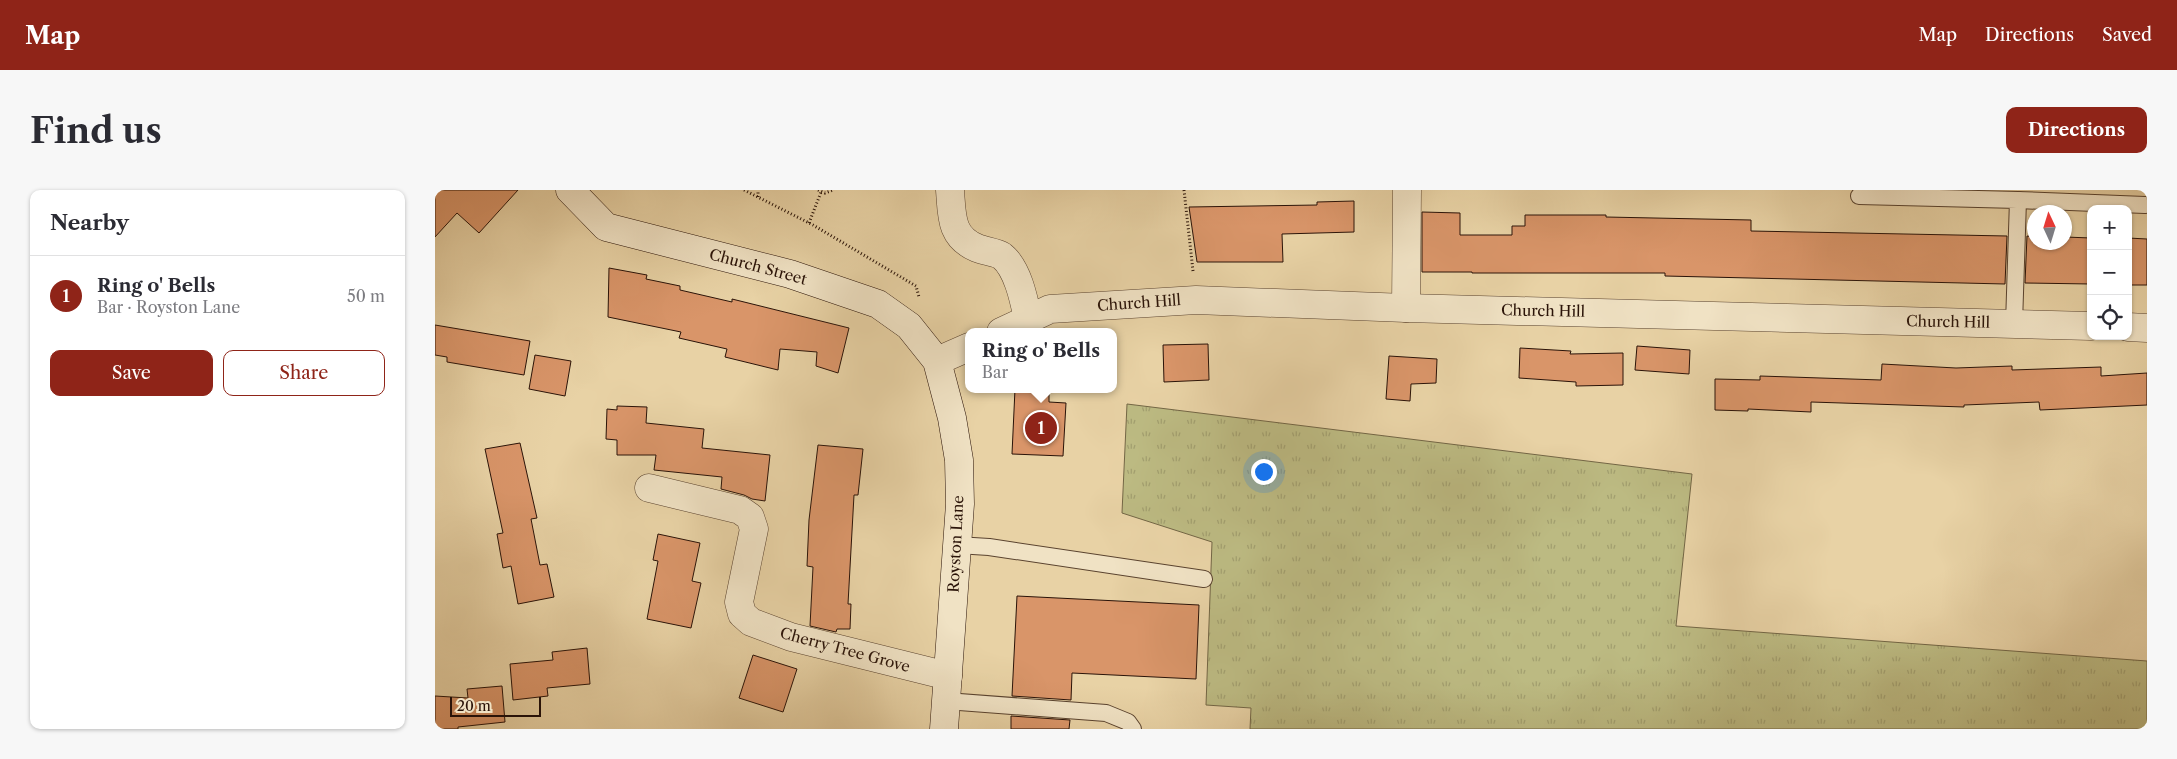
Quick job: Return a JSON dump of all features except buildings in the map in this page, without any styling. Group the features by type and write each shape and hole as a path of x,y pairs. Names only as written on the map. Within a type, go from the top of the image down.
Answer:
{"street":[{"name":"Church Street","path":"570,190 607,227 790,274 878,304 909,326 937,362"},
{"path":"950,190 953,224 962,240 977,248 1002,256 1018,279 1028,319"},
{"path":"1406,308 1407,190"},
{"name":"Church Hill","path":"1009,328 1050,309 1196,300 1406,308 2087,326"},
{"path":"2132,327 2147,328"},
{"path":"937,362 965,349"},
{"name":"Royston Lane","path":"937,362 952,418 959,460 960,504 945,729"},
{"name":"Cherry Tree Grove","path":"649,488 740,510 751,517 754,529 739,602 742,614 751,622 947,688"}],"lane":[{"path":"1859,196 2145,205"},
{"path":"2014,324 2018,200"},
{"path":"957,545 989,547 1204,579"},
{"path":"947,688 1106,713 1127,722 1133,729"}],"path":[{"path":"744,190 809,223 916,286 921,304"},
{"path":"758,197 759,190"},
{"path":"809,223 819,191 829,192 833,190"},
{"path":"1184,190 1187,234 1196,300"}],"green space":[{"path":"1127,404 1692,474 1676,626 2147,661 2147,729 1250,729 1251,708 1206,705 1212,542 1122,513"}],"place":[{"name":"Ring o' Bells","path":"1041,428"}]}
